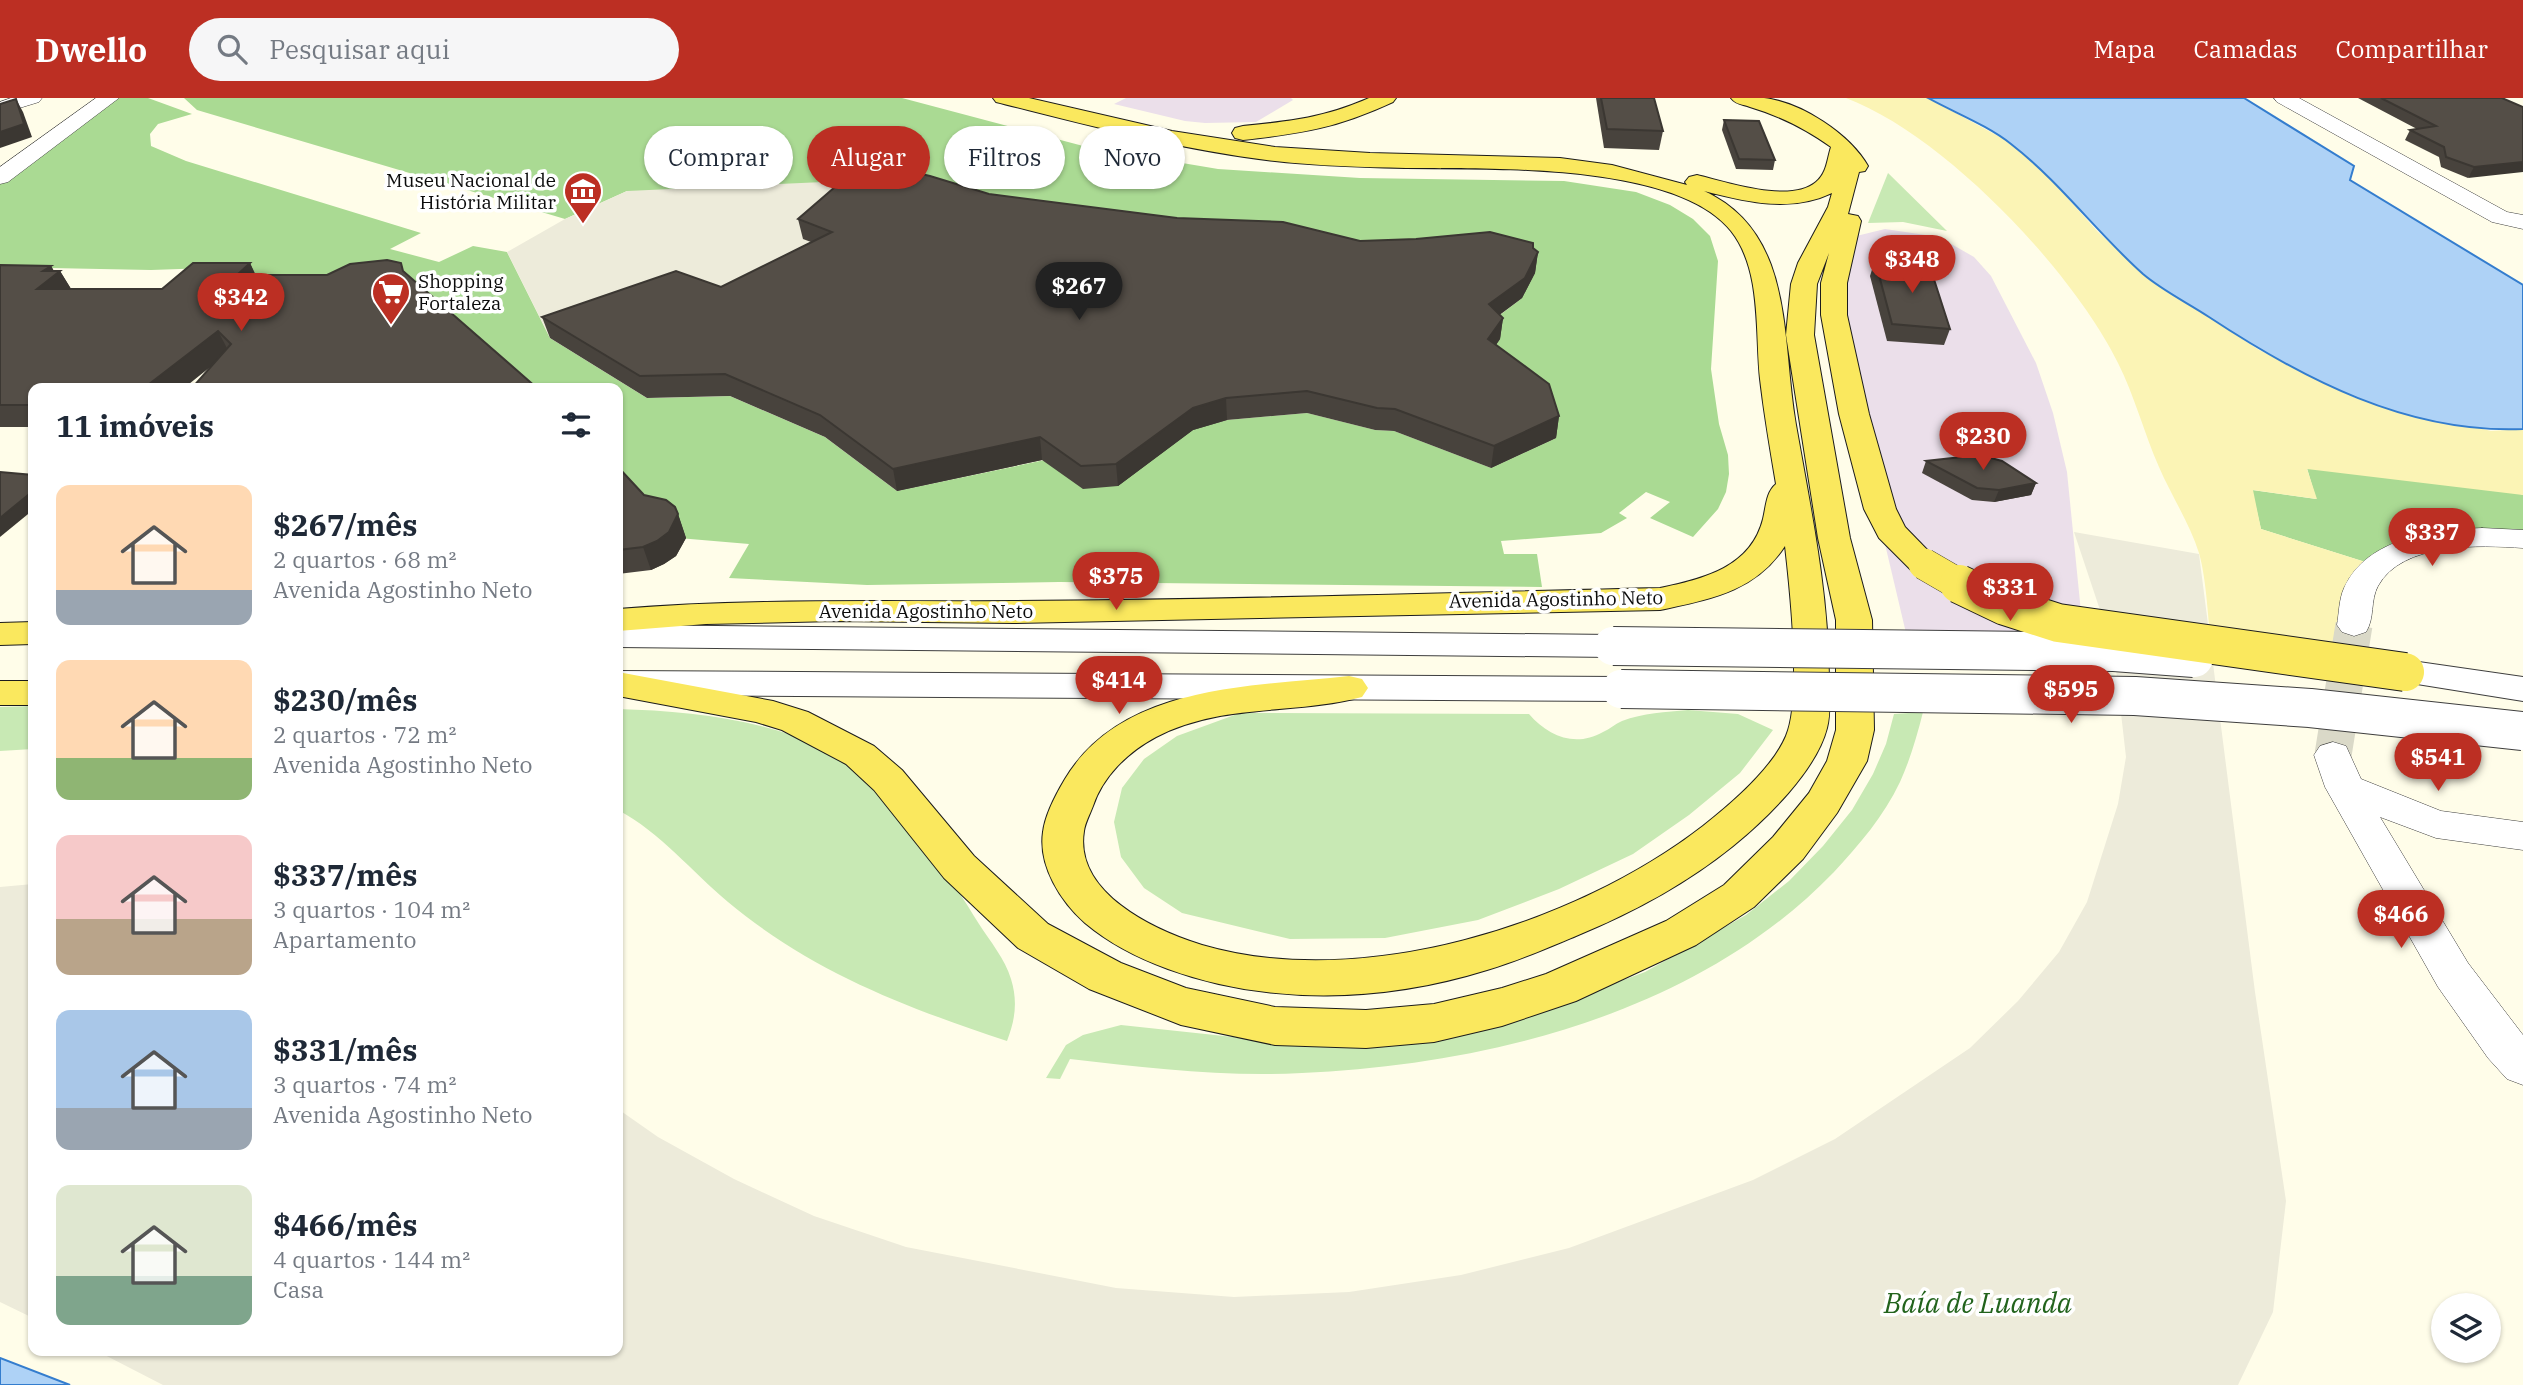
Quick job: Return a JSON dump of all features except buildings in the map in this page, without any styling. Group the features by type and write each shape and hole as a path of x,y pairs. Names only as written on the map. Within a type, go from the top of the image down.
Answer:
{"main road":[{"name":"Avenida Agostinho Neto","path":"623,620 706,613 835,610 1014,612 1660,599 1723,581 1759,560 1770,546 1788,472 1774,382 1770,322 1753,243 1735,220 1710,204 1674,187 1604,169 1551,162 1387,161 1276,154 1173,139 1003,98"},
{"path":"1052,98 1127,118 1202,133 1273,131 1310,126 1344,117 1388,98"},
{"path":"1388,98 1365,118 1381,134 1431,148 1551,162"},
{"path":"1741,98 1791,114 1829,135 1856,162 1858,177 1833,283 1834,315 1872,489 1891,531 1924,564 1990,601 2029,617 2405,671"},
{"path":"1604,169 1672,176 1736,193 1784,198 1809,195 1829,182 1835,174 1842,147"},
{"path":"623,685 760,710 794,721 860,755 888,780 960,867 1033,936 1105,976 1181,1006 1275,1026 1366,1029 1434,1023 1502,1007 1560,988 1610,967 1681,933 1739,896 1795,839 1823,803 1847,761 1855,730 1854,620 1834,538 1800,335 1804,284 1811,263 1840,207 1848,175 1842,147"},
{"path":"1349,688 1197,707 1140,728 1101,760 1072,799 1062,826 1062,850 1072,881 1093,908 1123,932 1194,962 1256,975 1324,978 1399,973 1482,955 1622,897 1686,859 1769,791 1799,749 1809,728 1812,624 1788,472"},
{"path":"0,634 28,633"},
{"path":"0,693 28,693"}],"street":[{"path":"0,108 32,98"},
{"path":"0,177 110,98"},
{"path":"2284,98 2500,217 2523,222"},
{"path":"2354,625 2362,582 2398,551 2426,542 2468,537 2523,539"},
{"path":"623,636 2114,652 2405,671 2523,690"},
{"path":"623,684 2135,696 2311,708 2523,732"},
{"path":"2523,836 2436,824 2338,771 2440,954 2496,1038 2523,1066"}],"shaded area":[{"path":"1126,98 1293,100 1256,122 1205,123 1185,121 1114,104"},
{"path":"793,183 807,183 807,189 918,189 1522,298 1487,325 1500,339 1483,356 1313,391 897,491 825,437 730,396 647,398 550,338 507,252 565,219 627,191 793,189"},
{"path":"1885,229 1939,237 1974,257 1991,276 2036,363 2053,413 2067,472 2085,652 1910,650 1872,489 1834,283 1844,239"},
{"path":"2074,532 2199,554 2255,992 2286,1201 2273,1312 2238,1385 163,1385 107,1356 623,1356 623,1112 658,1137 734,1179 814,1216 906,1247 1116,1288 1234,1297 1349,1292 1461,1275 1569,1248 1753,1180 1835,1139 1970,1048 2018,1001 2059,952 2087,902 2118,804 2126,757 2114,652"},
{"path":"28,884 28,1316 0,1302 0,887"}],"green space":[{"path":"109,98 148,98 192,114 158,124 150,134 151,146 186,161 421,233 390,249 439,262 473,246 507,252 550,338 623,383 446,383 263,276 237,267 151,270 0,267 0,177"},
{"path":"184,98 902,98 1008,126 944,126 944,189 1065,189 1065,141 1079,145 1079,189 1185,189 1185,163 1218,169 1360,178 1564,181 1636,192 1670,205 1693,219 1710,236 1718,261 1711,369 1719,424 1728,455 1729,474 1726,492 1718,509 1693,537 1650,518 1670,502 1646,492 1619,513 1627,518 1601,533 1501,541 1504,554 1537,554 1542,587 1059,582 867,585 729,578 749,544 655,536 623,504 623,383 647,398 730,396 825,437 897,491 1227,420 1307,413 1375,430 1394,431 1491,468 1556,438 627,191 565,219 197,110"},
{"path":"1888,173 1947,231 1903,222 1868,223"},
{"path":"2307,468 2515,492 2523,495 2523,539 2468,538 2378,566 2261,529 2252,490 2316,499"},
{"path":"28,706 28,749 0,751 0,707"},
{"path":"623,709 722,718 773,729 829,750 884,788 934,854 997,950 1011,979 1015,1003 1014,1018 1007,1041 896,1001 826,968 760,927 634,819 623,813"},
{"path":"1688,710 1738,714 1773,730 1740,773 1689,815 1633,854 1559,889 1478,920 1385,938 1290,939 1182,913 1144,888 1121,857 1114,822 1122,788 1144,759 1177,736 1240,713 1529,714 1553,734 1582,739 1593,737 1622,721 1638,716"},
{"path":"1923,712 1910,757 1894,795 1870,830 1834,872 1780,920 1721,961 1656,995 1589,1022 1518,1042 1374,1068 1244,1074 1070,1059 1060,1079 1046,1078 1066,1045 1083,1035 1121,1025 1252,1039 1580,996 1645,972 1746,915 1789,881 1823,846 1852,810 1873,774 1886,744 1894,714"}],"sand":[{"path":"1846,98 1928,98 2009,142 2046,174 2098,232 2146,276 2259,350 2356,398 2491,431 2523,429 2523,495 2307,469 2317,499 2253,490 2261,529 2378,566 2354,625 2349,657 2212,653 2199,553 2186,520 2159,467 2124,376 2097,326 2038,248 1963,174 1923,142 1884,116"}],"water":[{"path":"1928,98 2244,98 2354,166 2350,180 2523,285 2523,429 2480,428 2398,412 2319,381 2282,361 2151,280 2126,258 2046,175 2011,144"},
{"path":"0,1358 70,1385 0,1385"}],"tunnel":[{"path":"2333,755 2354,625"}],"place":[{"name":"Museu Nacional de História Militar","path":"583,225"},
{"name":"Shopping Fortaleza","path":"391,326"}],"park label":[{"name":"Baía de Luanda","path":"1978,1302"}]}
